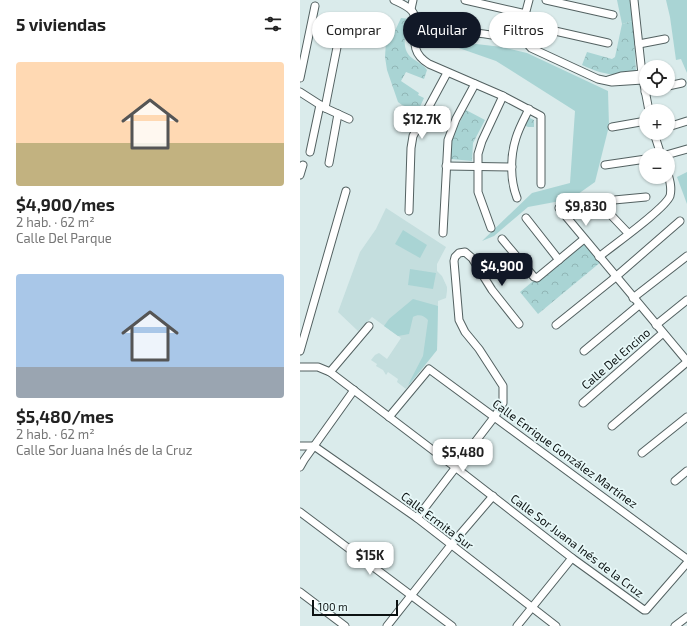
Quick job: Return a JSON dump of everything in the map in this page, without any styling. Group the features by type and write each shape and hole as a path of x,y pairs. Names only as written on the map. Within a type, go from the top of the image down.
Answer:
{"street":[{"path":"394,0 411,9 415,16 415,49 417,54 424,62 503,96 539,114 542,118 541,184"},
{"path":"411,9 413,0"},
{"path":"465,0 517,12"},
{"path":"526,12 529,0"},
{"path":"546,0 613,15"},
{"path":"635,0 640,60"},
{"path":"300,78 315,6"},
{"path":"558,32 608,43"},
{"path":"638,44 665,39"},
{"path":"310,152 336,48"},
{"path":"531,48 604,81 621,76 639,77"},
{"path":"408,211 413,136 447,72"},
{"path":"675,84 682,83"},
{"path":"443,233 448,140 451,130 475,84"},
{"path":"300,92 322,106 349,119"},
{"path":"491,228 478,192 477,167 479,147 503,96"},
{"path":"517,198 513,184 512,167 516,139 529,109"},
{"path":"329,163 338,114"},
{"path":"675,125 687,121"},
{"path":"612,127 639,122"},
{"path":"675,152 687,149"},
{"path":"605,165 639,160"},
{"path":"300,175 303,165"},
{"path":"446,166 512,167"},
{"path":"598,257 659,210 668,200 671,184"},
{"path":"300,351 346,191"},
{"path":"628,234 609,213 608,204 614,200 646,197"},
{"path":"559,208 598,257 687,362 612,426"},
{"path":"526,218 559,260"},
{"path":"556,325 680,221"},
{"path":"502,239 537,278 584,239"},
{"path":"417,518 495,416 503,403 503,386 479,349 465,332 459,320 454,261 455,257 459,253 465,252 472,258 492,290 519,324"},
{"path":"633,298 687,256"},
{"path":"656,325 687,300"},
{"path":"584,351 639,305"},
{"path":"330,372 369,326"},
{"name":"Calle Del Encino","path":"583,403 663,332"},
{"path":"680,353 687,348"},
{"name":"Calle Sor Juana Inés de la Cruz","path":"300,368 318,367 330,372 572,558 645,610 687,563"},
{"name":"Calle Enrique González Martínez","path":"389,416 429,368 687,559"},
{"path":"300,467 354,390"},
{"path":"642,453 687,417"},
{"path":"300,446 314,446"},
{"name":"Calle Ermita Sur","path":"314,446 417,518 556,626"},
{"path":"675,481 687,471"},
{"path":"387,626 411,594 493,496"},
{"path":"300,512 452,626"},
{"path":"517,626 572,558"},
{"path":"300,592 345,626"},
{"path":"676,626 687,617"}],"shaded area":[{"path":"386,208 446,247 437,264 437,271 442,276 447,287 447,291 446,298 438,301 437,350 406,389 397,382 398,379 388,372 386,375 383,370 376,366 377,364 371,360 379,353 387,359 401,338 372,317 358,331 338,312 360,252 376,229"}],"green space":[{"path":"617,0 631,0 633,21 622,24"},
{"path":"666,0 687,0 687,73 681,59 676,60"},
{"path":"401,18 403,18 403,48 406,48 408,54 427,70 424,79 406,72 401,81 424,98 418,111 398,102 387,70 386,48 395,48 395,31"},
{"path":"633,21 636,71 622,75 615,75 602,73 582,65 587,52 612,59 615,57 622,24"},
{"path":"481,45 489,45 489,48 506,48 527,53 608,91 609,126 595,182 571,199 528,207 494,236 482,241 532,193 570,183 575,111 496,61 459,48 481,48"},
{"path":"466,110 485,120 473,143 472,161 451,159 451,140"},
{"path":"528,117 534,120 534,127 524,125"},
{"path":"687,172 687,204 677,177"},
{"path":"403,230 427,245 420,258 395,244"},
{"path":"584,239 602,261 538,314 520,292"},
{"path":"410,269 436,273 433,289 408,285"},
{"path":"413,299 438,306 437,350 408,386 423,356 428,320 421,316 413,317 409,334 398,336 384,326 389,319"}]}
